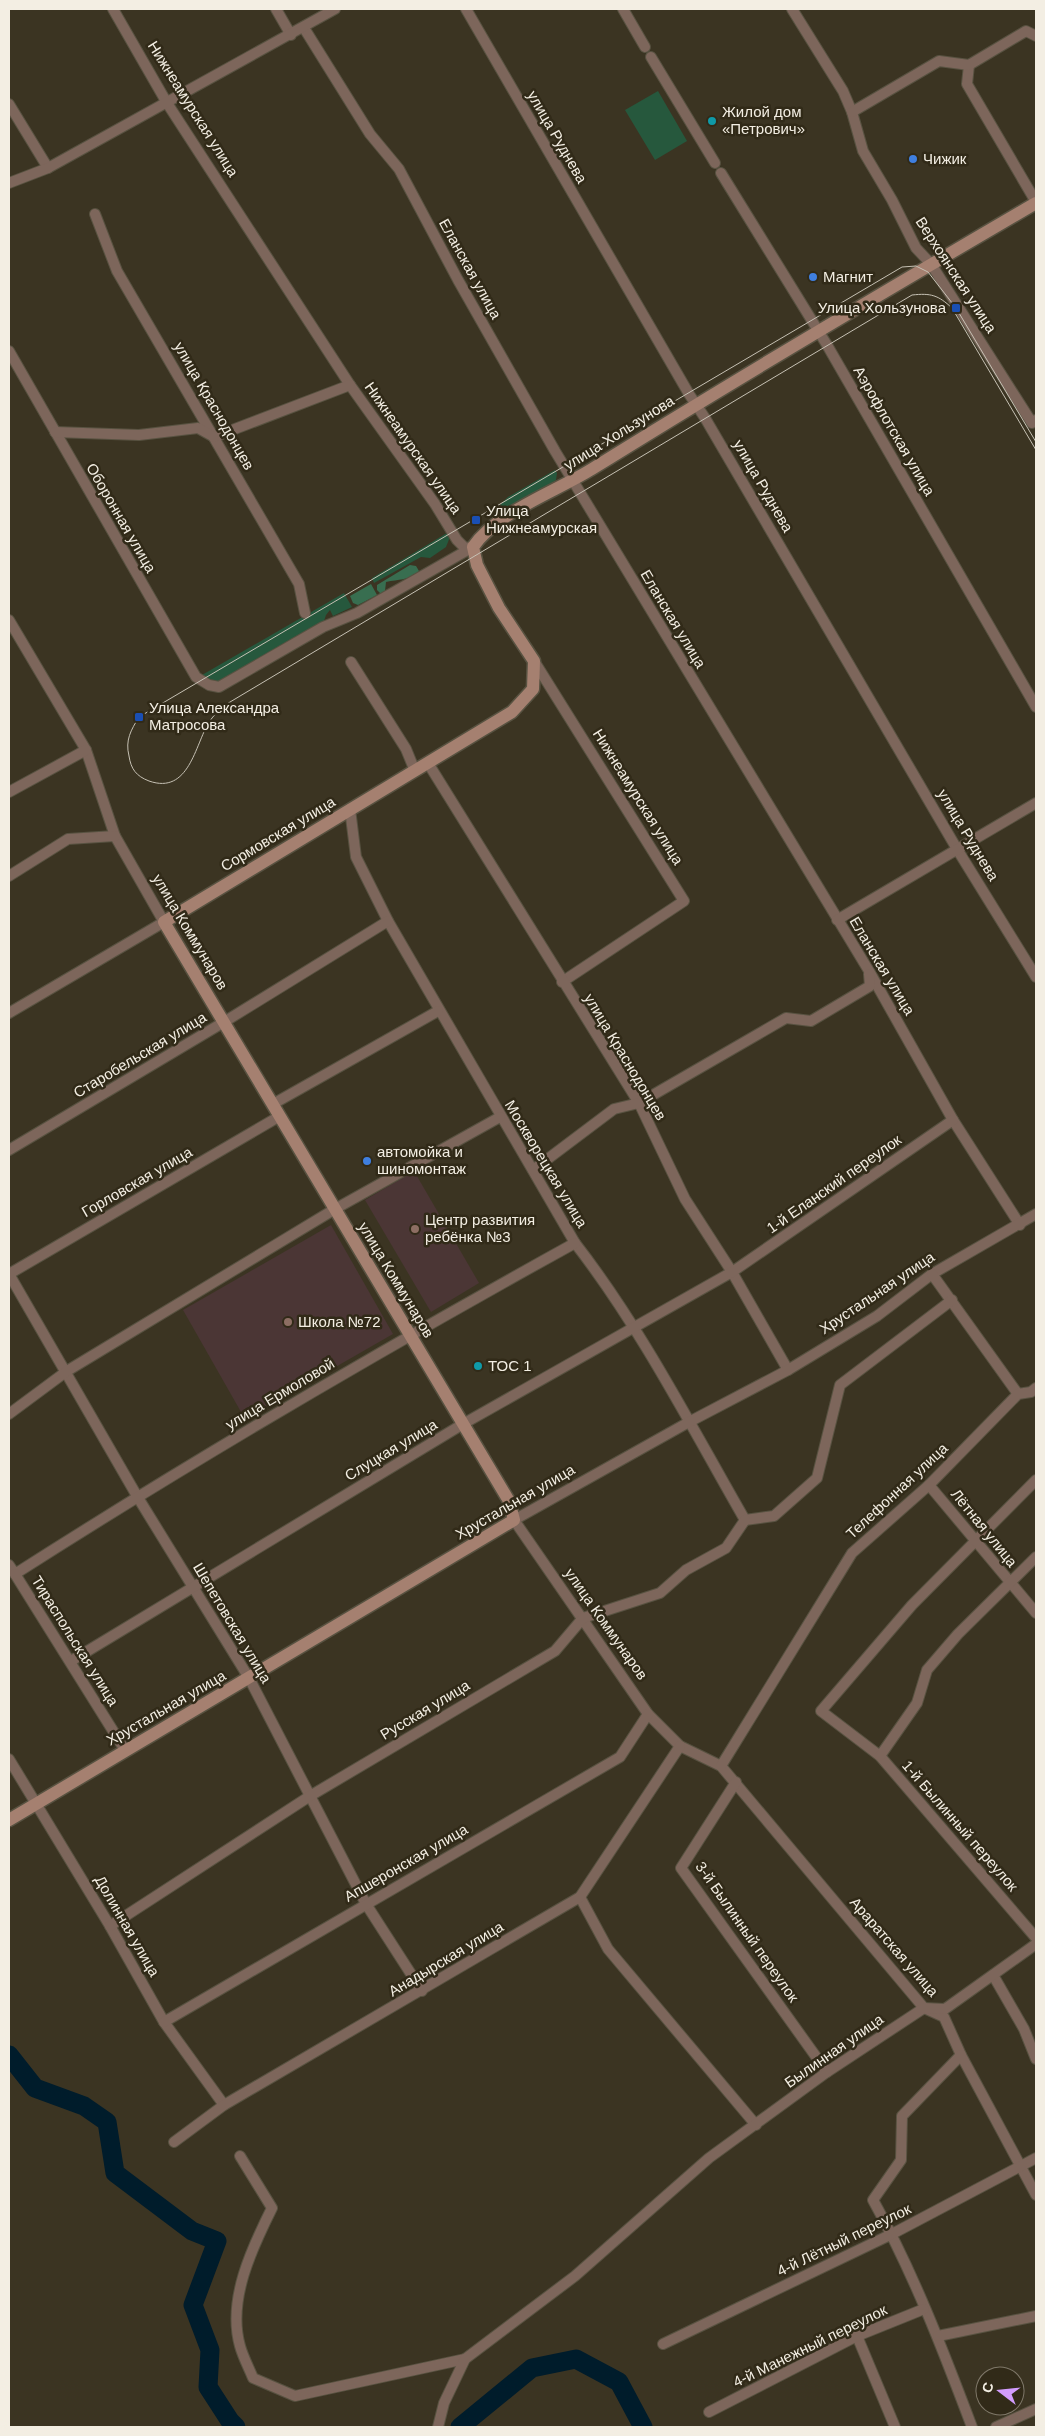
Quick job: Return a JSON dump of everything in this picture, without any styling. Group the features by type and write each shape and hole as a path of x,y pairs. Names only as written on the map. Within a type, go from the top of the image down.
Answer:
{"street":[{"name":"Нижнеамурская улица","path":"113,9 167,103 350,385 435,504 457,540 465,548 472,547 477,565 499,608 684,901 562,982"},
{"path":"276,9 291,35"},
{"path":"9,183 48,168 304,28 335,9"},
{"name":"улица Руднева","path":"466,9 696,405 706,418 958,848 1036,977"},
{"path":"623,9 645,47"},
{"name":"Верхоянская улица","path":"792,9 843,91 852,112 863,151 892,200 916,248 931,264 1034,421"},
{"name":"Еланская улица","path":"304,28 370,134 399,170 458,280 573,481 869,971 953,1120 1020,1225"},
{"path":"852,112 939,61 969,65 1026,31 1036,36"},
{"path":"651,57 715,163"},
{"path":"969,65 967,84 1036,202"},
{"path":"9,104 48,168"},
{"name":"Аэрофлотская улица","path":"721,172 817,331 1036,707"},
{"name":"улица Хользунова","path":"220,687 323,627 382,600 472,547 480,536 494,526 573,481 817,331 1036,202"},
{"name":"улица Краснодонцев","path":"95,214 117,271 298,584 305,613"},
{"name":"Оборонная улица","path":"9,351 196,677 209,685 220,687"},
{"path":"55,432 139,435 198,428 214,437 350,385"},
{"path":"9,620 86,750 9,792"},
{"name":"Сормовская улица","path":"9,1013 164,922 512,712 533,689 534,661"},
{"path":"351,662 406,749 414,771"},
{"name":"улица Коммунаров","path":"86,750 114,836 463,1424 508,1501 514,1520 648,1714 680,1746 721,1766 736,1782"},
{"name":"улица Краснодонцев","path":"428,762 562,982 639,1103 685,1199 732,1272 788,1370"},
{"path":"837,920 1036,803"},
{"name":"Москворецкая улица","path":"350,810 356,857 388,921 438,1011 575,1243 606,1282 634,1328 745,1520"},
{"path":"9,876 68,839 114,836"},
{"name":"Старобельская улица","path":"9,1150 224,1022 388,921"},
{"path":"533,1170 614,1109 639,1103 786,1018 812,1021 870,986 869,971"},
{"path":"273,1104 438,1011"},
{"name":"Горловская улица","path":"9,1274 280,1116"},
{"path":"9,1414 67,1371 335,1209 500,1117"},
{"name":"1-й Еланский переулок","path":"732,1272 953,1120"},
{"name":"Хрустальная улица","path":"9,1820 514,1520 689,1422 788,1370 877,1316 932,1274 1020,1225 1036,1214"},
{"name":"улица Ермоловой","path":"15,1574 137,1496 410,1334 575,1243"},
{"name":"Слуцкая улица","path":"71,1661 463,1424 732,1272"},
{"name":"Шепетовская улица","path":"9,1274 67,1371 137,1496 249,1678 366,1904 422,1992"},
{"path":"932,1274 1018,1394"},
{"path":"582,1618 660,1593 686,1570 726,1548 745,1520 774,1516 817,1478 840,1385 952,1300"},
{"name":"Телефонная улица","path":"721,1766 852,1553 929,1485 1018,1394 1031,1392 1036,1388"},
{"path":"976,1539 1036,1480"},
{"name":"Лётная улица","path":"929,1485 1036,1613"},
{"name":"1-й Былинный переулок","path":"976,1539 912,1605 821,1711 880,1756 1036,1938"},
{"path":"880,1756 917,1703 927,1670 1036,1557"},
{"path":"9,1565 15,1574"},
{"name":"Тираспольская улица","path":"15,1574 125,1750"},
{"name":"Русская улица","path":"110,1926 310,1796 555,1650 582,1618"},
{"name":"Апшеронская улица","path":"164,2022 620,1757 648,1714"},
{"name":"Анадырская улица","path":"174,2142 224,2106 422,1992 580,1897 680,1746"},
{"name":"Долинная улица","path":"9,1758 110,1926 164,2022 224,2106"},
{"name":"Араратская улица","path":"736,1782 924,2008 944,2017 961,2055 1023,2167 1036,2195"},
{"name":"3-й Былинный переулок","path":"736,1782 681,1868 827,2072"},
{"path":"580,1897 608,1949 756,2125"},
{"path":"924,2008 945,2009 1036,1944"},
{"path":"993,1975 1024,2029 1036,2059"},
{"name":"Былинная улица","path":"465,2359 575,2276 709,2158 827,2072 924,2008"},
{"path":"961,2055 902,2116 901,2160 873,2200 892,2234 924,2309 938,2336 972,2427"},
{"path":"240,2156 272,2208 255,2241 237,2305 240,2345 253,2378 295,2396 465,2359"},
{"name":"4-й Лётный переулок","path":"663,2344 892,2234 1023,2167 1036,2158"},
{"name":"4-й Манежный переулок","path":"709,2412 857,2336 924,2309"},
{"path":"938,2336 1036,2316"},
{"path":"857,2336 895,2427"},
{"path":"438,2427 444,2403 465,2359"},
{"path":"996,2427 1036,2410"}],"shaded area":[{"name":"Центр развития ребёнка №3","path":"414,1171 479,1283 431,1312 365,1200"},
{"name":"Школа №72","path":"331,1225 393,1334 245,1419 183,1310"}],"green space":[{"path":"658,91 687,141 655,160 625,110"},
{"path":"555,470 557,473 556,480 527,500 507,508 500,505 508,497"},
{"path":"447,533 450,537 446,547 430,558 421,557 374,583 372,578"},
{"path":"410,565 416,566 419,571 407,578 386,582 385,591 381,594 377,590 377,585"},
{"path":"371,584 377,595 358,605 353,603 350,596"},
{"path":"344,593 352,607 333,616 330,610 324,621 218,683 210,682 202,675"}],"waterway":[{"path":"9,2055 35,2088 84,2106 107,2122 115,2173 192,2231 217,2241 193,2305 210,2350 208,2387 236,2427"},
{"path":"460,2427 532,2368 576,2359 619,2382 643,2427"}],"tram line":[{"path":"1036,442 956,308 928,272 916,266 902,267 139,717 128,740 131,765 137,774 149,781 162,783 173,781 182,775 189,765 209,722 225,705 912,295 924,294 934,296 943,300 952,308 1036,450"}],"place":[{"name":"Жилой дом «Петрович»","path":"712,121"},
{"name":"Чижик","path":"913,159"},
{"name":"Магнит","path":"813,277"},
{"name":"Улица Хользунова","path":"956,308"},
{"name":"Улица Нижнеамурская","path":"476,520"},
{"name":"Улица Александра Матросова","path":"139,717"},
{"name":"автомойка и шиномонтаж","path":"367,1161"},
{"name":"Центр развития ребёнка №3","path":"415,1229"},
{"name":"Школа №72","path":"288,1322"},
{"name":"ТОС 1","path":"478,1366"}]}
